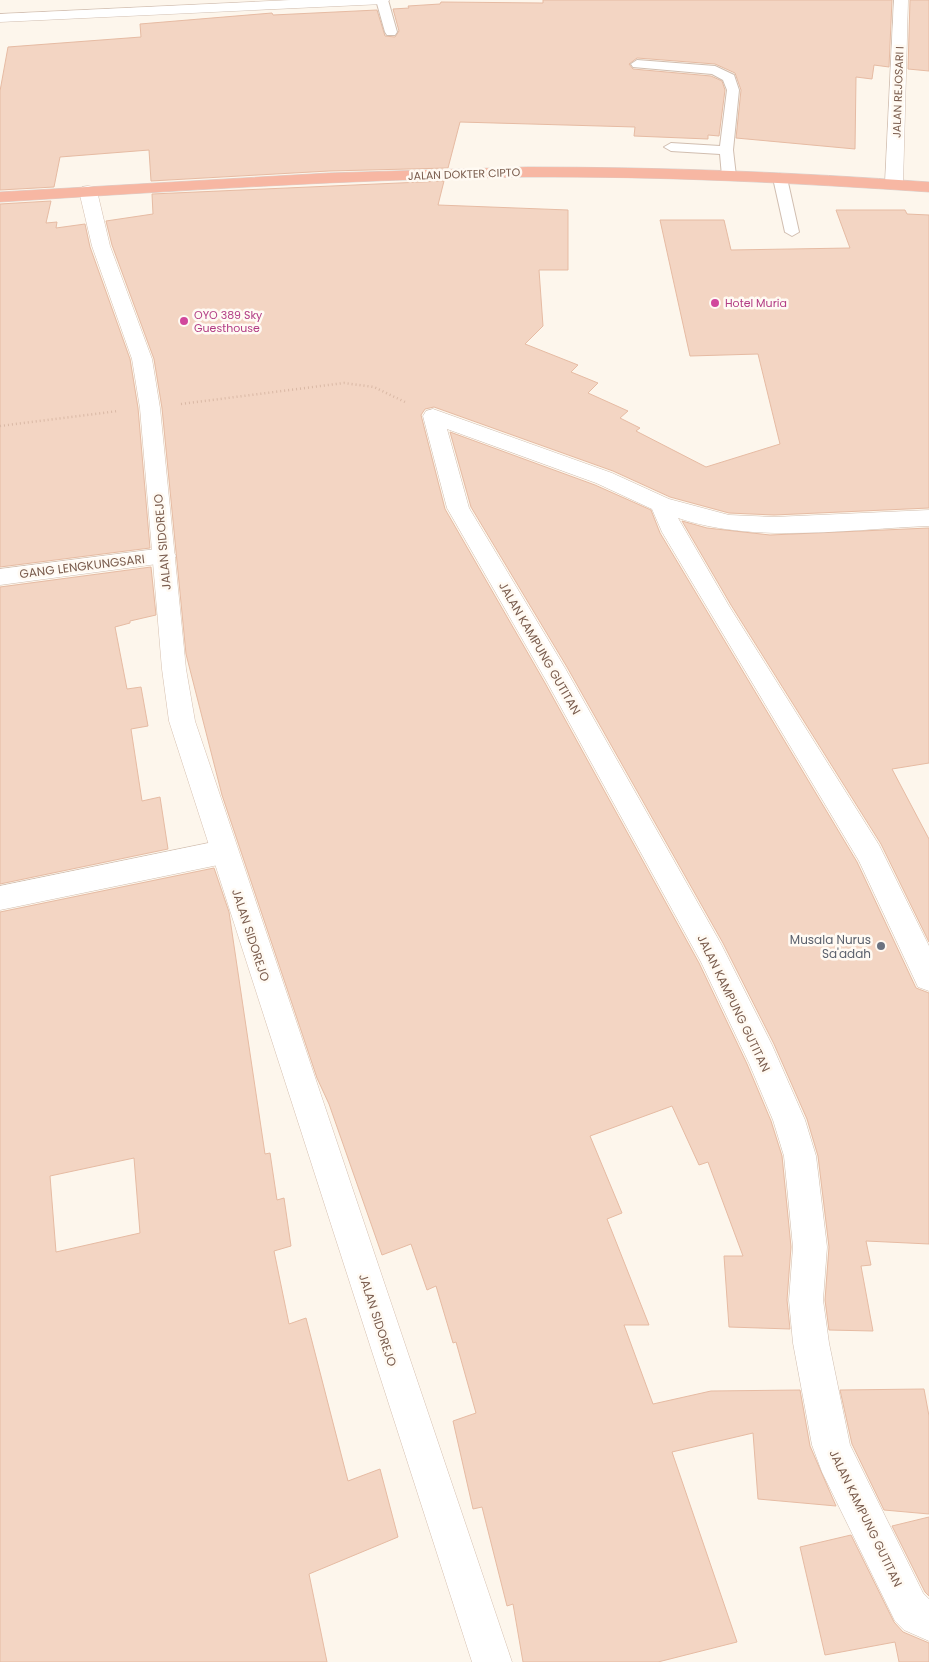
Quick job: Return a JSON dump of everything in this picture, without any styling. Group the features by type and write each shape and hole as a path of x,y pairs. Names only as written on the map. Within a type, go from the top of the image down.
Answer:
{"highway":[{"name":"JALAN DOKTER CIPTO","path":"0,197 274,181 528,172 729,176 929,186"}],"street":[{"path":"42,14 46,0"},
{"path":"0,18 217,4 382,0"},
{"name":"JALAN REJOSARI I","path":"894,184 901,0"},
{"name":"JALAN SIDOREJO","path":"88,192 102,246 142,359 150,408 174,669 182,721 223,852 492,1662"},
{"path":"433,416 604,478 661,504 697,516 729,523 774,525 926,524"},
{"name":"JALAN KAMPUNG GUTITAN","path":"433,416 458,508 556,676 711,953 761,1055 789,1120 800,1156 810,1247 806,1300 811,1342 831,1445 836,1459 909,1607 918,1616 929,1621"},
{"path":"661,504 673,532 869,853 929,977"},
{"name":"GANG LENGKUNGSARI","path":"0,577 164,556"},
{"path":"0,898 223,852"}],"lane":[{"path":"382,0 391,32"},
{"path":"637,64 715,70 729,78 733,90 726,150 729,176"},
{"path":"671,147 726,150"},
{"path":"780,178 792,232"}],"path":[{"path":"0,426 344,384 374,388 433,416"}],"building":[{"path":"543,0 892,0 889,67 874,65 872,79 856,77 855,149 736,138 741,90 735,73 715,64 637,58 629,64 633,69 711,76 722,81 725,90 719,136 708,135 708,139 634,136 635,127 460,122 448,168 329,171 151,181 149,150 60,157 54,187 0,190 0,91 8,47 141,37 140,24 272,13 273,15 377,10 385,36 395,37 399,31 393,9 440,4 441,2 543,3"},
{"path":"910,0 929,0 929,71 908,69"},
{"path":"444,181 438,205 568,210 568,270 539,270 543,326 525,344 578,365 571,372 598,383 588,393 628,411 620,418 640,428 636,431 706,467 780,444 758,354 690,356 660,220 724,220 731,250 850,248 836,210 905,210 907,214 929,215 929,508 774,515 729,513 670,497 613,471 434,407 425,409 421,415 445,509 545,683 699,963 747,1064 771,1121 782,1156 791,1247 787,1300 790,1329 729,1327 724,1256 743,1256 708,1162 699,1165 672,1106 590,1136 622,1213 607,1219 649,1325 624,1325 653,1404 711,1391 800,1390 810,1446 836,1506 758,1499 753,1433 672,1452 737,1642 658,1662 523,1662 513,1604 507,1606 482,1507 473,1509 453,1421 476,1413 456,1342 453,1343 436,1286 427,1290 411,1244 382,1255 329,1104 317,1078 222,795 186,654 162,408 154,359 112,245 106,221 153,214 152,194"},
{"path":"51,201 46,223 57,222 56,228 85,224 90,247 130,359 138,408 150,548 0,567 0,204"},
{"path":"450,432 595,485 651,510 660,533 857,862 916,988 929,993 929,1244 866,1241 871,1265 861,1266 873,1331 829,1330 825,1300 829,1247 818,1156 807,1119 774,1044 723,943 567,667 471,507"},
{"path":"682,521 707,528 770,535 929,528 929,763 892,769 929,839 929,942 881,844 731,605"},
{"path":"151,567 156,615 130,621 130,623 115,627 127,689 141,687 148,726 131,729 142,801 160,797 168,849 0,884 0,587"},
{"path":"214,868 229,912 265,1154 270,1153 277,1200 284,1198 291,1246 274,1251 289,1324 306,1318 348,1481 380,1469 398,1537 309,1574 327,1662 0,1662 0,912","holes":["134,1158 140,1233 56,1252 50,1176"]},
{"path":"924,1389 929,1416 929,1514 884,1510 852,1444 840,1390"},
{"path":"929,1517 929,1596 925,1592 892,1526"},
{"path":"851,1535 894,1622 903,1632 929,1643 929,1662 899,1662 895,1642 825,1655 800,1547"}],"place":[{"name":"Hotel Muria","path":"715,303"},
{"name":"OYO 389 Sky Guesthouse","path":"184,321"},
{"name":"Musala Nurus Sa'adah","path":"881,946"}]}
